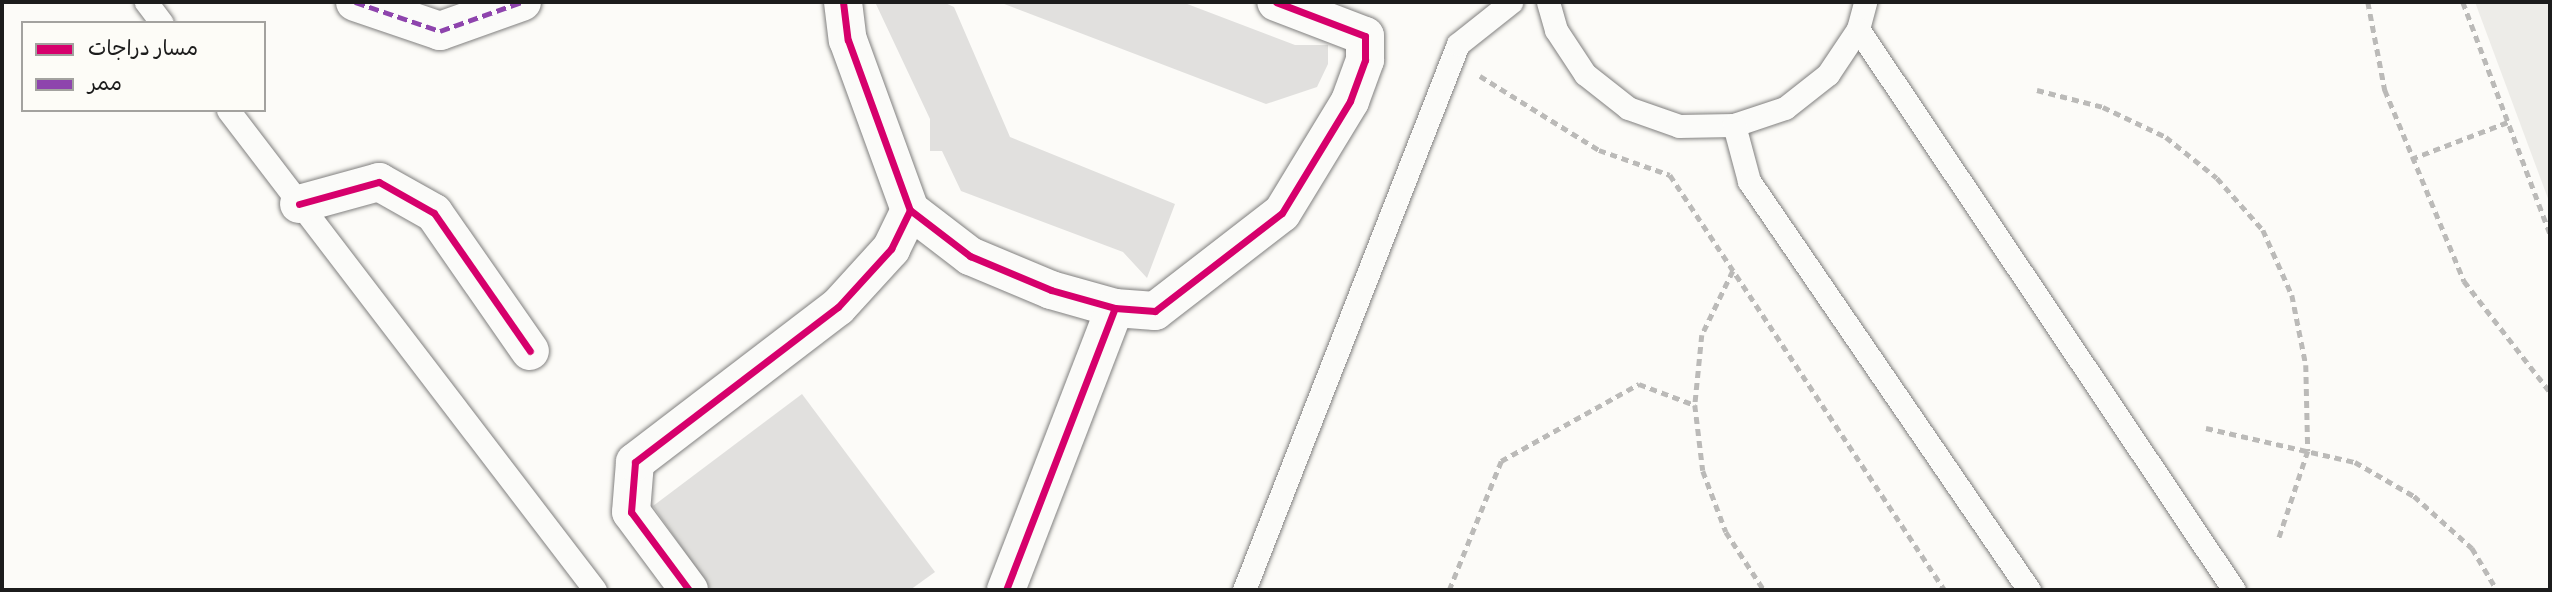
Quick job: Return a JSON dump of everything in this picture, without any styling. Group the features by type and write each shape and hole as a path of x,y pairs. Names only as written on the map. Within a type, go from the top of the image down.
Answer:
{"street":[{"path":"355,2 440,31 522,2"},
{"path":"843,2 848,40 910,210 970,256 1051,290 1115,308 1155,311 1282,213 1332,135 1365,60 1365,36 1276,2"},
{"path":"299,204 379,182 434,213 530,351"},
{"path":"689,590 631,512 635,462 838,307 891,249 910,210"},
{"path":"1006,590 1115,308"}],"lane":[{"path":"146,2 160,21"},
{"path":"1244,590 1458,44 1511,2"},
{"path":"1548,2 1556,30 1585,74 1628,108 1679,126 1734,125 1785,108 1818,83 1858,29 1865,2"},
{"path":"1858,29 2234,590"},
{"path":"230,112 595,590"},
{"path":"1734,125 1749,181 2029,590"}],"path":[{"path":"2368,2 2385,90 2411,159 2464,281 2550,392"},
{"path":"2463,2 2550,234"},
{"path":"1475,89 1480,76 1599,149 1670,175 1945,590"},
{"path":"2037,90 2103,107 2166,137 2217,178 2263,230 2294,307 2306,365 2308,451 2279,538"},
{"path":"2411,159 2508,122"},
{"path":"1733,270 1702,335 1695,405 1703,471 1726,532 1764,590"},
{"path":"1448,590 1501,461 1639,384 1695,405"},
{"path":"2206,428 2355,462 2414,496 2472,548 2497,590"}],"shaded area":[{"path":"2475,2 2550,2 2550,204"}],"building":[{"path":"875,2 943,2 954,7 1010,137 1175,204 1147,278 1123,252 961,191 942,151 930,151 930,119"},
{"path":"999,2 1182,2 1295,45 1328,45 1328,64 1317,87 1266,104"},
{"path":"802,394 935,572 910,590 711,590 653,506"}],"marked path":[{"path":"355,2 440,31 522,2"}],"cycle path":[{"path":"843,2 848,40 910,210 970,256 1051,290 1115,308 1155,311 1282,213 1350,101 1365,60 1365,36 1276,2"},
{"path":"299,204 379,182 434,213 530,351"},
{"path":"689,590 631,512 635,462 838,307 891,249 910,210"},
{"path":"1006,590 1115,308"}]}
